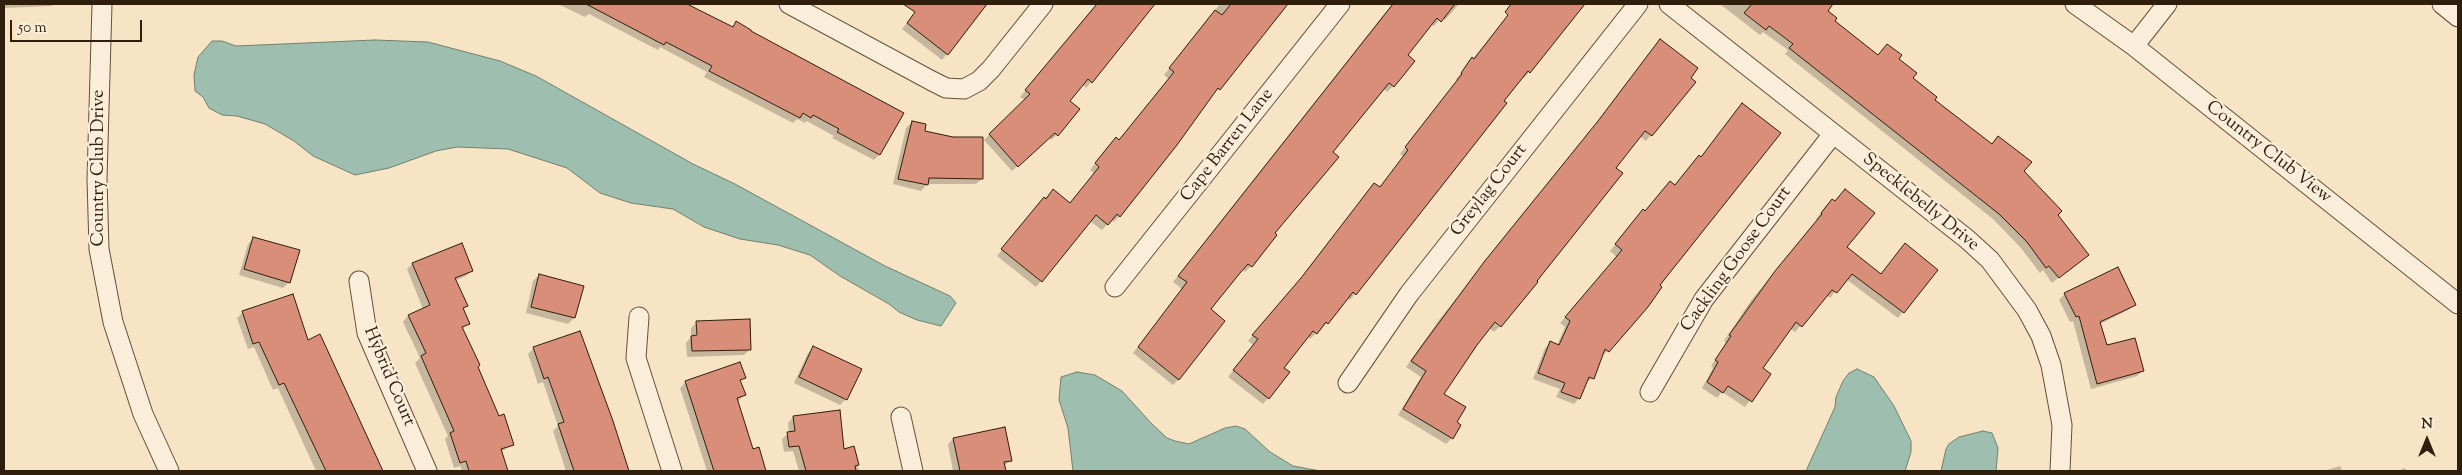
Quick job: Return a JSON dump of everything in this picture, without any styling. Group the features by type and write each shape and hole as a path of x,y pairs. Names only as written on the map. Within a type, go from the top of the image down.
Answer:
{"street":[{"name":"Country Club Drive","path":"102,4 96,179 99,249 113,322 143,414 169,471"},
{"path":"789,4 946,88 964,89 979,80 991,69 1043,4"},
{"name":"Cape Barren Lane","path":"1115,287 1340,4"},
{"name":"Greylag Court","path":"1348,383 1410,294 1638,4"},
{"name":"Specklebelly Drive","path":"1669,4 1984,255 2007,280 2027,310 2041,336 2057,392 2062,425 2060,471"},
{"name":"Country Club View","path":"2076,4 2134,46 2458,304"},
{"path":"2134,46 2167,4"},
{"path":"2442,4 2458,17"},
{"name":"Cackling Goose Court","path":"1650,392 1704,299 1833,134"},
{"name":"Hybrid Court","path":"359,280 367,333 427,471"},
{"path":"639,317 636,358 672,471"},
{"path":"901,417 913,471"}],"shaded area":[{"path":"375,40 428,42 500,61 536,76 693,164 735,184 885,266 950,296 956,303 941,326 917,320 899,312 889,304 840,276 810,255 778,245 740,239 704,227 673,209 631,203 600,193 567,168 508,149 457,147 436,151 389,168 355,175 313,156 294,141 265,124 237,116 222,115 209,108 203,97 195,91 194,75 198,57 212,41 222,41 236,46"},
{"path":"1857,369 1874,377 1894,406 1911,441 1911,452 1905,471 1806,471 1835,407 1836,397 1843,381 1849,373"},
{"path":"1077,372 1095,375 1122,391 1167,438 1189,444 1225,428 1236,426 1245,429 1270,452 1293,466 1320,471 1073,471 1068,428 1059,400 1061,377"},
{"path":"1983,431 1992,433 1998,448 1996,471 1941,471 1949,444 1959,437"}],"building":[{"path":"586,4 687,4 733,27 736,21 751,31 904,113 880,155 837,132 839,129 813,115 811,118 803,113 800,118 709,71 712,66 666,42 664,45"},
{"path":"903,4 987,4 948,55 907,23 915,12"},
{"path":"1097,4 1155,4 1092,83 1088,79 1070,101 1080,109 1058,136 1055,133 1018,167 989,134 1030,94 1025,90"},
{"path":"1231,4 1288,4 1220,90 1218,88 1177,145 1120,217 1117,214 1108,225 1096,215 1042,282 1001,249 1044,197 1046,199 1053,189 1070,203 1099,167 1095,163 1116,137 1119,140 1174,72 1169,68 1215,10 1222,15"},
{"path":"1393,4 1455,4 1441,22 1437,18 1408,55 1415,61 1394,87 1389,83 1333,152 1339,157 1275,233 1277,235 1252,267 1248,264 1211,309 1225,321 1179,380 1138,347 1187,282 1178,276"},
{"path":"1511,4 1585,4 1530,73 1528,71 1504,101 1507,103 1356,295 1353,292 1328,324 1326,322 1317,334 1313,331 1284,368 1290,372 1269,399 1233,370 1258,339 1252,335 1301,278 1374,183 1380,187 1408,150 1405,147 1462,74 1472,57 1474,59 1508,15 1505,12"},
{"path":"1752,4 1833,4 1828,11 1837,18 1835,21 1878,55 1887,44 1902,55 1899,59 1917,73 1913,78 1937,97 1935,100 1992,144 1998,136 2032,162 2024,171 2062,211 2058,215 2089,255 2059,278 2049,266 2046,268 2027,242 1999,214 1789,48 1793,44 1769,26 1766,30 1744,13"},
{"path":"1660,39 1698,68 1691,78 1696,82 1652,136 1645,131 1616,168 1623,173 1538,282 1501,327 1495,322 1477,345 1444,394 1466,407 1457,422 1461,425 1453,439 1403,409 1426,371 1411,361 1484,262 1598,121"},
{"path":"1742,103 1781,133 1660,285 1662,287 1648,307 1609,352 1605,349 1594,379 1589,377 1580,399 1561,392 1565,383 1538,373 1550,341 1559,345 1570,321 1565,317 1622,250 1615,244 1643,209 1645,211 1670,181 1675,185 1699,155 1701,157"},
{"path":"912,121 926,124 925,131 953,137 983,137 983,179 929,178 928,185 898,179"},
{"path":"1845,189 1875,213 1847,247 1881,274 1905,243 1938,270 1904,313 1852,274 1837,293 1832,290 1802,327 1796,322 1763,368 1771,374 1752,402 1728,386 1723,393 1707,382 1718,362 1715,360 1731,336 1729,335 1775,271 1832,199 1835,201"},
{"path":"253,237 300,250 290,283 244,269"},
{"path":"462,243 473,271 455,278 468,306 463,308 470,324 462,327 480,365 478,367 499,416 504,414 514,445 501,449 508,471 469,471 466,461 460,463 450,433 454,431 421,356 426,353 408,315 430,305 412,263"},
{"path":"2118,267 2136,305 2100,322 2107,345 2135,338 2144,371 2097,384 2079,316 2076,317 2064,293"},
{"path":"539,274 584,286 575,318 531,307"},
{"path":"293,294 308,340 320,334 383,471 326,471 284,383 279,385 259,342 253,344 242,311"},
{"path":"750,319 751,350 692,351 691,336 697,335 696,321"},
{"path":"580,331 629,471 574,471 558,424 564,422 548,377 544,379 533,347"},
{"path":"813,346 862,369 847,400 799,377"},
{"path":"740,362 746,378 740,380 746,395 737,398 753,449 759,447 766,471 714,471 685,381"},
{"path":"840,410 844,449 854,446 859,465 855,466 856,471 806,471 799,446 789,447 787,432 795,431 793,416"},
{"path":"1005,427 1012,461 1004,462 1006,471 960,471 953,438"}]}
